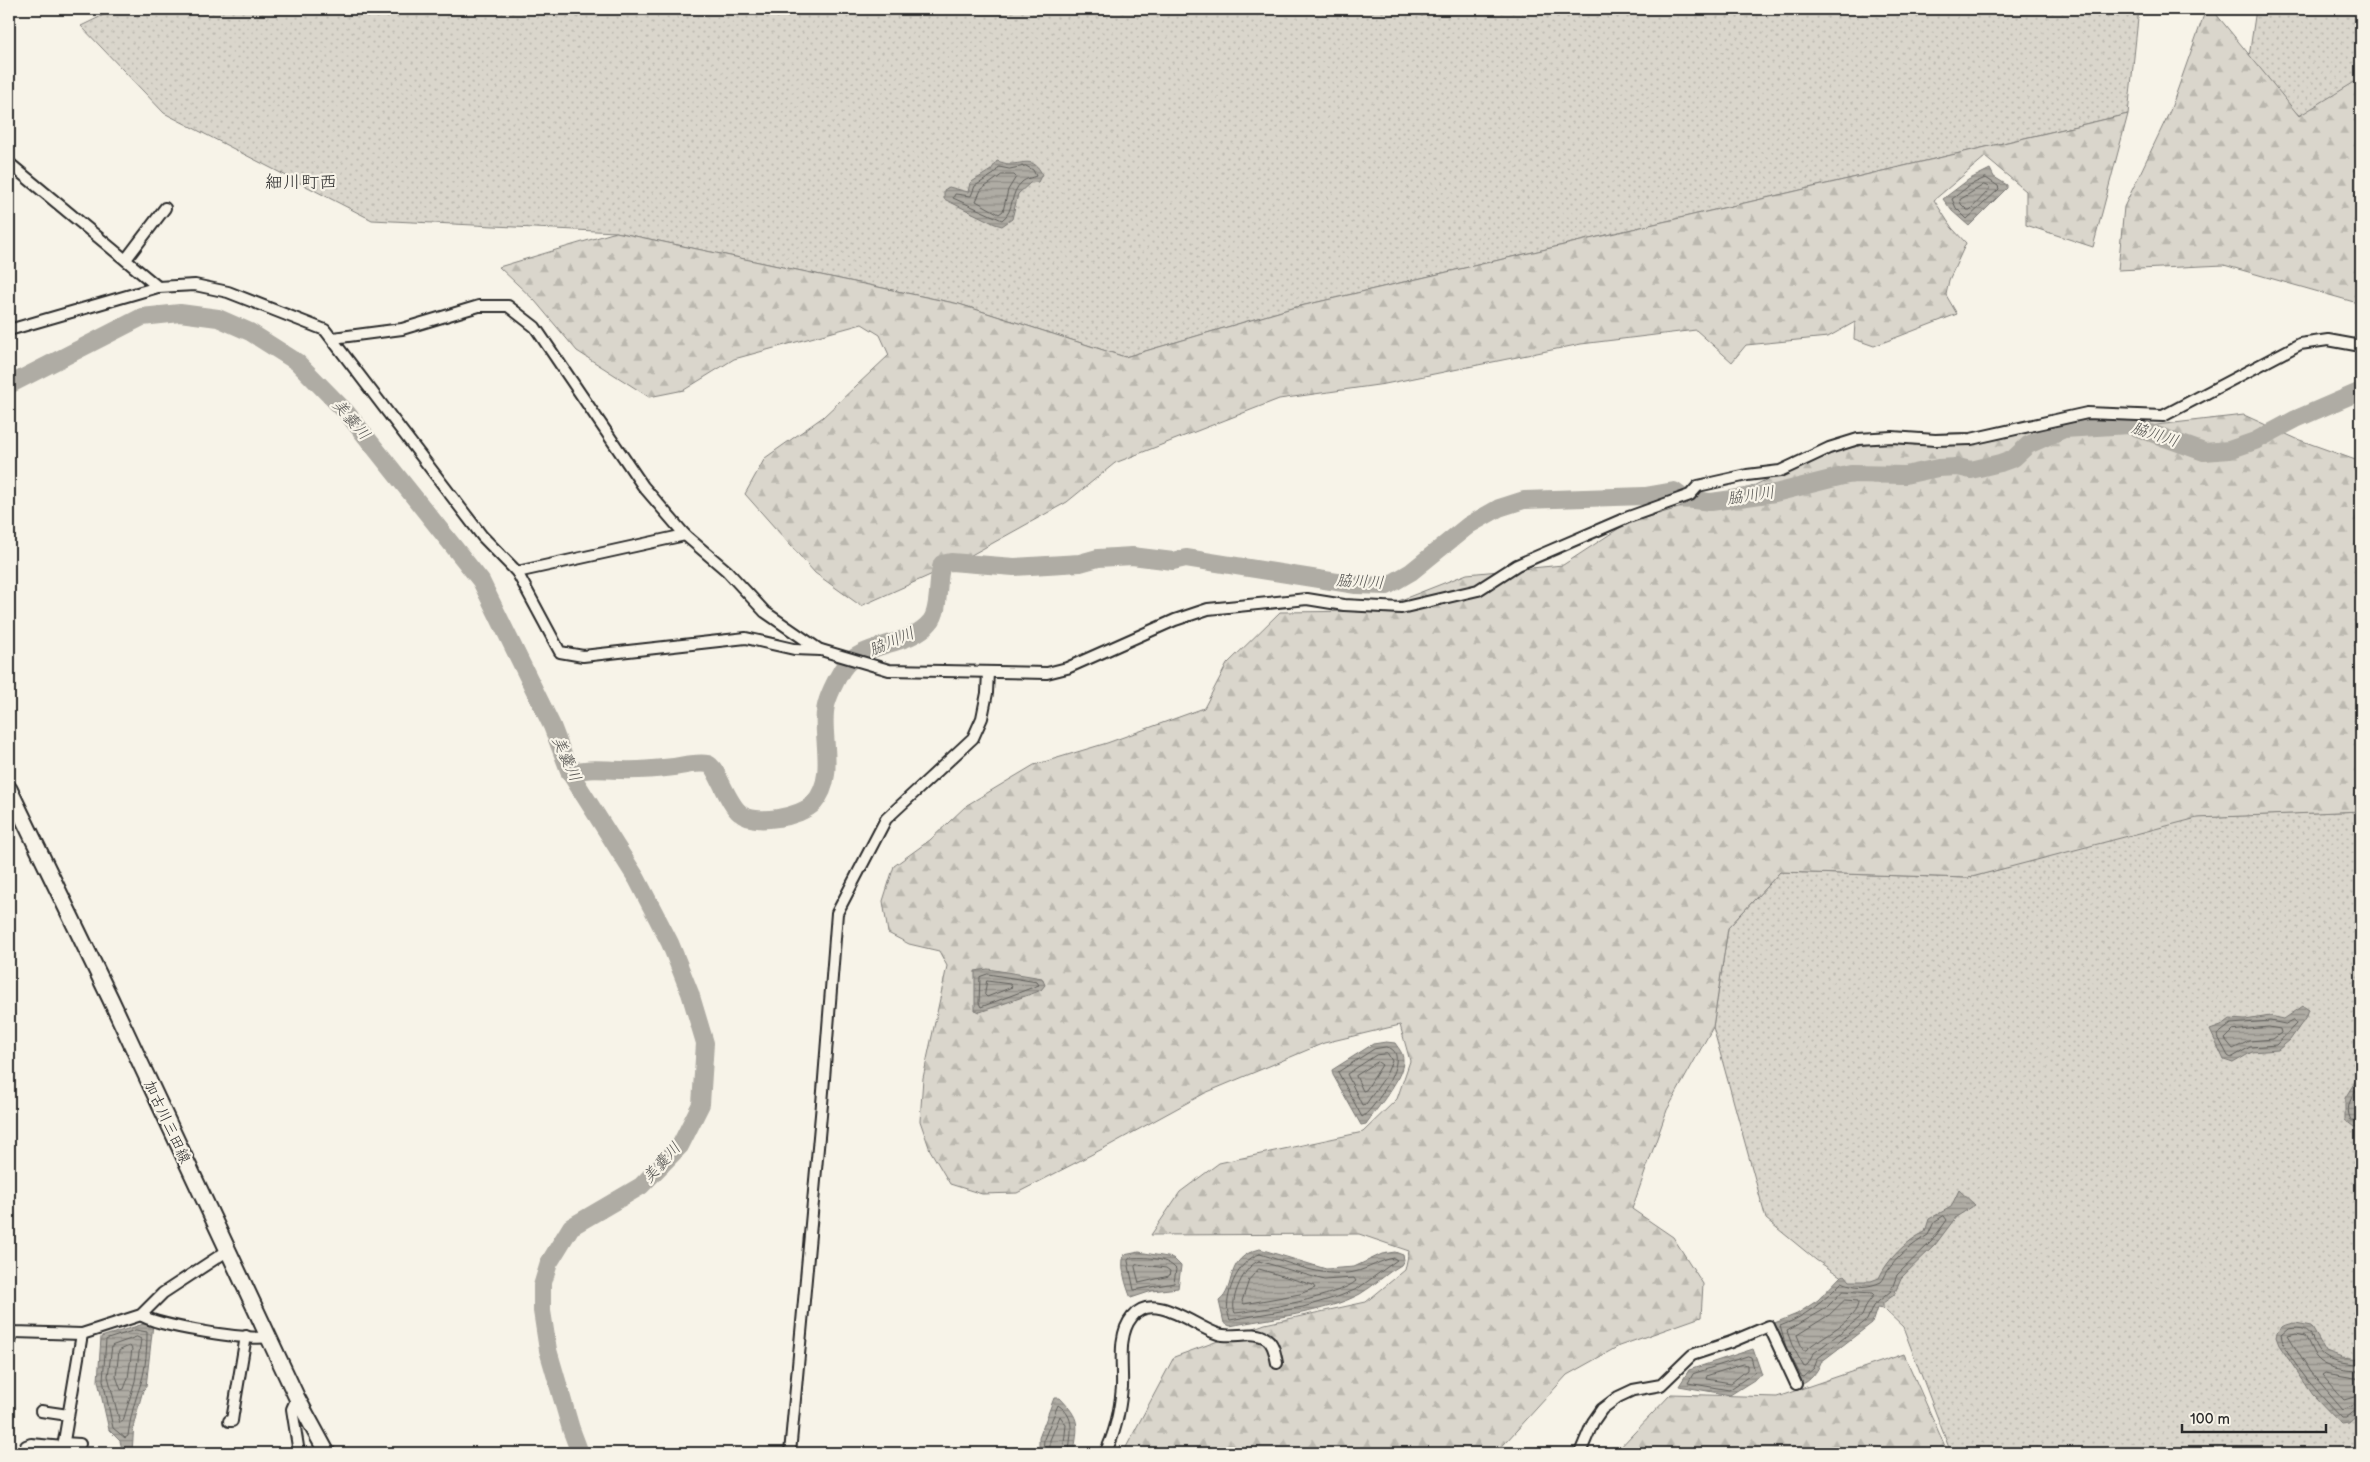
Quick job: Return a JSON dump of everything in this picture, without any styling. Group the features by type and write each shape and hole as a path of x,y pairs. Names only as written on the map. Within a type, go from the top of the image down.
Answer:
{"main road":[{"name":"加古川三田線","path":"9,789 110,998 297,1398 328,1453"}],"street":[{"path":"9,163 127,258 158,287"},
{"path":"127,258 165,208"},
{"path":"9,330 158,287 195,285 228,292 325,330 333,338 482,536 517,572 560,652 583,656 746,638 794,649 820,650 878,667 908,672 1047,673 1067,668 1174,620 1208,609 1306,599 1344,605 1401,608 1478,590 1517,565 1626,518 1690,495 1698,486 1747,474 1780,471 1829,448 1858,439 1892,437 1935,440 1971,439 2087,413 2163,416 2300,344 2328,340 2361,346"},
{"path":"333,338 402,329 479,306 508,306 535,327 643,486 685,535 726,571 766,612 820,650"},
{"path":"517,572 685,535"},
{"path":"790,1453 822,1104 837,912 886,819 973,738 982,718 987,694 988,672"},
{"path":"9,1345 11,1331 54,1335 82,1334 141,1315 163,1293 227,1251"},
{"path":"1105,1453 1115,1433 1119,1413 1124,1328 1133,1315 1146,1308 1157,1307 1172,1312 1206,1331 1222,1336 1253,1335 1266,1338 1273,1345 1277,1363"},
{"path":"141,1315 149,1321 189,1330 268,1337"},
{"path":"1580,1453 1593,1422 1602,1409 1618,1397 1633,1390 1661,1385 1692,1354 1731,1342 1769,1326 1796,1384"},
{"path":"63,1448 82,1334"},
{"path":"229,1421 232,1421 246,1336"},
{"path":"297,1398 292,1409 299,1453"},
{"path":"41,1411 68,1415"},
{"path":"25,1453 26,1446 31,1444 63,1448 80,1444"}],"green space":[{"path":"116,9 2139,9 2128,114 1292,308 1125,357 959,304 616,232 372,220 164,113 81,26"},
{"path":"2206,9 2212,9 2299,116 2361,78 2361,304 2224,265 2118,270 2124,207 2170,111"},
{"path":"2256,9 2361,9 2361,113 2300,116 2247,71"},
{"path":"2128,114 2093,247 2026,225 2026,191 1985,157 1934,200 1952,228 1966,243 1949,280 1946,295 1957,314 1874,346 1854,339 1855,322 1828,337 1746,345 1732,362 1696,330 1581,344 1385,384 1279,399 1115,463 1067,502 955,564 861,606 815,573 745,494 765,458 823,417 889,355 880,335 862,324 734,359 684,390 649,397 577,351 535,301 499,267 616,232 959,304 1125,357 1292,308"},
{"path":"2244,415 2297,439 2361,462 2361,811 2197,818 1968,878 1780,872 1728,928 1713,1027 1667,1110 1632,1209 1673,1237 1703,1284 1701,1317 1619,1346 1567,1375 1496,1453 1123,1453 1174,1357 1265,1324 1366,1302 1405,1270 1409,1251 1359,1234 1151,1235 1180,1192 1219,1163 1363,1132 1397,1099 1410,1061 1400,1025 1324,1043 1205,1093 1017,1193 982,1194 950,1184 930,1150 920,1121 923,1078 947,966 939,951 909,944 888,933 883,901 894,866 930,840 967,805 1034,765 1107,743 1204,708 1227,664 1280,612 1373,611 1467,574 1563,565 1627,523 1751,487 1820,454 1917,434 2130,428"},
{"path":"2361,811 2361,1453 1951,1453 1903,1327 1869,1295 1816,1260 1766,1219 1713,1027 1728,928 1780,872 1968,878 2188,818"},
{"path":"1904,1354 1948,1453 1615,1453 1671,1394 1777,1397"}],"water":[{"path":"1405,9 1446,9 1422,16"},
{"path":"997,161 1010,164 1032,163 1039,168 1042,174 1038,182 1030,183 1018,194 1012,219 1002,226 995,224 944,199 944,190 949,187 968,192 970,183 991,170"},
{"path":"1990,169 1994,177 2007,185 2007,188 1969,226 1952,211 1943,199 1968,180"},
{"path":"988,969 1042,978 1045,985 1041,990 1034,993 980,1012 975,1010 975,971"},
{"path":"2303,1006 2309,1010 2307,1016 2290,1040 2278,1050 2252,1052 2233,1063 2224,1060 2210,1030 2221,1026 2230,1019 2245,1020 2270,1016 2284,1019"},
{"path":"1395,1043 1402,1053 1402,1067 1389,1093 1366,1124 1361,1125 1332,1070 1373,1044"},
{"path":"2361,1072 2361,1126 2354,1127 2345,1120 2345,1098"},
{"path":"1959,1190 1975,1205 1956,1217 1935,1245 1901,1278 1894,1295 1883,1303 1883,1309 1877,1308 1872,1323 1821,1362 1813,1376 1800,1385 1772,1324 1797,1314 1818,1300 1841,1276 1845,1275 1850,1281 1871,1281 1879,1278 1887,1264 1898,1251 1911,1240 1925,1232 1929,1219 1951,1207"},
{"path":"1260,1249 1326,1269 1354,1267 1382,1254 1395,1252 1403,1255 1404,1260 1401,1265 1365,1291 1346,1301 1296,1314 1230,1326 1224,1323 1219,1301 1228,1289 1232,1274 1241,1259 1248,1253"},
{"path":"1139,1252 1173,1258 1181,1266 1178,1288 1152,1291 1131,1298 1124,1276 1123,1260 1124,1255"},
{"path":"147,1323 153,1324 146,1387 143,1390 134,1423 132,1453 123,1453 120,1441 109,1430 98,1381 101,1337"},
{"path":"2296,1323 2311,1326 2326,1352 2342,1358 2361,1360 2361,1412 2349,1423 2341,1424 2313,1395 2279,1345 2276,1337 2279,1330 2286,1325"},
{"path":"1753,1349 1762,1375 1730,1395 1679,1386 1689,1370"},
{"path":"1054,1398 1060,1398 1075,1417 1077,1429 1074,1453 1039,1453 1039,1438"}],"waterway":[{"name":"美嚢川","path":"9,385 142,317 180,313 218,318 250,332 297,362 347,413 481,581 552,726 570,773 637,879 670,943 690,993 705,1043 701,1104 680,1146 641,1186 571,1227 549,1263 542,1286 542,1311 548,1350 580,1453"},
{"name":"脇川川","path":"570,773 589,769 642,770 704,763 708,764 715,772 735,808 747,817 756,819 777,818 789,816 808,808 821,793 825,782 827,759 826,707 831,690 842,670 850,661 861,654 910,636 930,622 936,610 942,564 951,562 1014,567 1080,563 1098,558 1132,556 1173,561 1186,558 1356,585 1387,586 1411,572 1469,525 1499,508 1524,500 1645,496 1674,491 1685,499 1711,502 1775,493 1851,474 1905,475 1938,468 1958,467 1971,470 2014,458 2028,445 2064,429 2129,425 2204,452 2229,450 2255,441 2296,419 2361,391"}],"district":[{"name":"細川町西","path":"301,182"}]}
